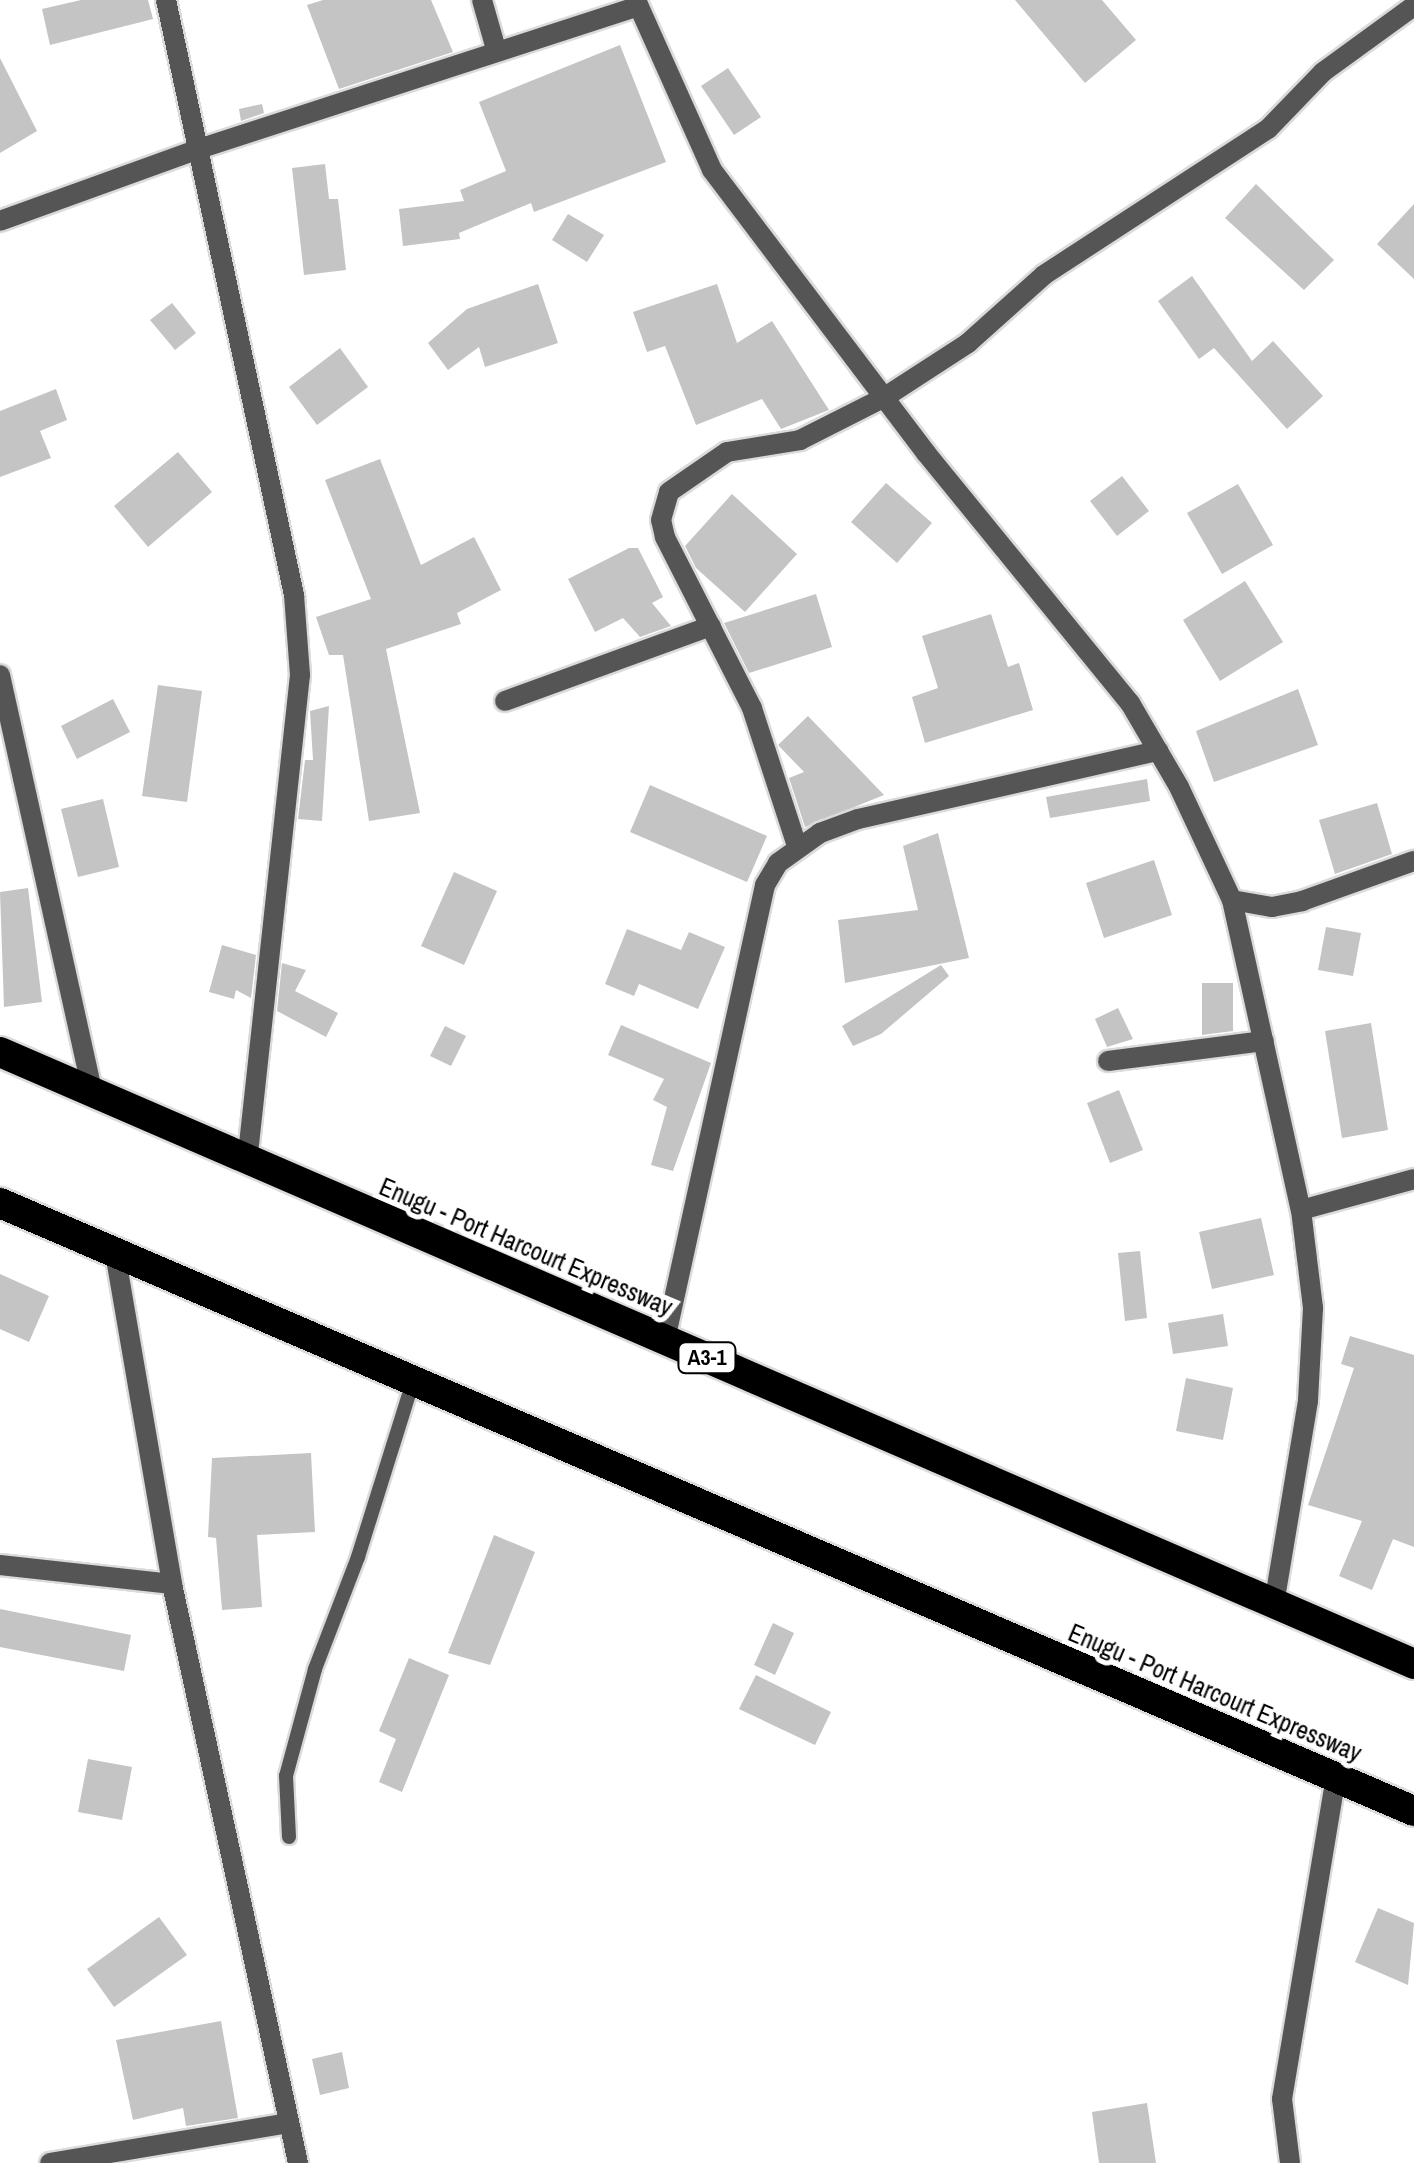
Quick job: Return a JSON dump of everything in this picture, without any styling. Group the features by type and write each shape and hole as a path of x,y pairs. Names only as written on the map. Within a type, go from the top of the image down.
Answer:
{"highway":[{"name":"Enugu - Port Harcourt Expressway","path":"0,1052 1414,1664"},
{"name":"Enugu - Port Harcourt Expressway","path":"0,1203 1414,1811"}],"street":[{"path":"166,0 202,148 207,200 294,594 300,675 248,1159"},
{"path":"482,0 496,50"},
{"path":"0,221 202,148 637,3 712,170 885,397 1130,703 1232,900 1302,1210 1313,1308 1308,1400 1274,1604"},
{"path":"798,846 752,708 664,537 661,520 669,492 727,452 800,440 885,397 968,342 1044,275 1268,128 1323,72 1414,6"},
{"path":"505,701 711,626"},
{"path":"0,675 92,1090"},
{"path":"664,1340 764,886 798,846 858,819 1158,751"},
{"path":"1232,900 1272,907 1302,901 1414,862"},
{"path":"1108,1060 1264,1041"},
{"path":"1302,1210 1414,1179"},
{"path":"115,1253 172,1584 298,2163"},
{"path":"0,1565 172,1584"},
{"path":"1290,2163 1282,2099 1336,1777"},
{"path":"50,2163 289,2123"}],"lane":[{"path":"288,1838 286,1776 314,1669 358,1557 413,1381"}],"building":[{"path":"81,0 148,0 153,19 50,45 42,9"},
{"path":"323,0 431,0 453,52 339,89 307,5"},
{"path":"1015,0 1102,0 1136,40 1085,83"},
{"path":"620,45 666,162 534,212 531,203 459,233 460,239 403,246 399,209 464,201 460,190 506,171 479,102"},
{"path":"0,58 37,131 0,153"},
{"path":"728,68 761,117 734,135 701,86"},
{"path":"262,104 264,113 241,121 239,109"},
{"path":"325,164 329,199 338,199 346,270 304,275 292,168"},
{"path":"1256,184 1334,260 1304,290 1225,218"},
{"path":"1414,204 1414,279 1377,244"},
{"path":"568,214 604,235 587,262 552,240"},
{"path":"1192,276 1252,361 1273,341 1323,396 1287,429 1214,348 1199,359 1158,301"},
{"path":"538,284 558,343 485,367 479,347 448,370 428,343 467,309"},
{"path":"717,284 737,343 772,321 829,410 781,429 762,399 696,425 665,346 647,352 633,312"},
{"path":"172,303 196,333 175,350 150,320"},
{"path":"340,348 368,387 317,425 289,387"},
{"path":"56,389 67,420 40,431 51,458 0,477 0,411"},
{"path":"178,452 212,492 148,547 114,506"},
{"path":"380,459 421,565 474,537 501,590 457,613 461,624 386,649 420,813 369,821 343,655 329,655 316,617 371,599 325,480"},
{"path":"1122,476 1149,511 1117,536 1090,501"},
{"path":"886,483 932,523 897,563 851,522"},
{"path":"1238,484 1273,545 1222,574 1187,513"},
{"path":"732,494 797,554 745,612 696,568 685,546"},
{"path":"629,548 638,548 663,597 652,603 671,626 640,637 623,618 595,632 568,579"},
{"path":"1245,581 1283,642 1220,681 1183,620"},
{"path":"816,594 832,647 749,673 724,623"},
{"path":"991,614 1008,667 1019,663 1033,710 925,743 912,697 938,688 922,636"},
{"path":"158,685 202,691 187,802 142,796"},
{"path":"1298,689 1318,745 1214,782 1196,731"},
{"path":"113,699 130,732 77,759 61,726"},
{"path":"329,706 322,821 298,819 305,760 313,760 310,711"},
{"path":"808,716 884,795 805,827 789,778 804,772 778,745"},
{"path":"1147,779 1150,801 1050,818 1046,797"},
{"path":"650,785 767,836 747,882 630,832"},
{"path":"103,799 119,867 78,877 61,809"},
{"path":"1377,803 1392,854 1335,874 1319,820"},
{"path":"938,833 969,958 845,983 838,920 918,910 903,846"},
{"path":"1154,860 1172,915 1104,938 1086,883"},
{"path":"454,872 497,891 464,965 421,946"},
{"path":"28,888 42,1002 4,1007 0,892"},
{"path":"1326,927 1361,933 1353,976 1318,970"},
{"path":"627,929 681,950 689,932 725,947 698,1009 639,984 634,996 605,984"},
{"path":"222,945 256,955 251,998 236,990 234,999 209,992"},
{"path":"282,963 306,970 295,991 338,1013 326,1037 277,1011"},
{"path":"941,965 949,976 881,1034 853,1046 842,1026"},
{"path":"1202,983 1233,983 1233,1031 1202,1035"},
{"path":"1118,1008 1133,1039 1107,1047 1095,1019"},
{"path":"1371,1023 1388,1130 1342,1138 1325,1031"},
{"path":"621,1025 711,1063 673,1171 651,1165 667,1107 653,1100 664,1079 608,1055"},
{"path":"445,1026 466,1036 451,1066 430,1056"},
{"path":"1119,1090 1143,1150 1110,1163 1087,1103"},
{"path":"1261,1218 1274,1275 1212,1289 1199,1232"},
{"path":"1140,1251 1147,1318 1125,1321 1118,1253"},
{"path":"0,1274 49,1296 29,1342 0,1329"},
{"path":"1223,1314 1228,1346 1173,1354 1168,1323"},
{"path":"1350,1336 1414,1355 1414,1547 1393,1539 1372,1590 1339,1576 1362,1521 1308,1505 1354,1368 1341,1364"},
{"path":"1186,1378 1233,1388 1223,1440 1176,1431"},
{"path":"311,1453 315,1532 257,1535 262,1607 222,1610 216,1538 208,1537 212,1458"},
{"path":"494,1535 535,1552 490,1665 448,1653"},
{"path":"0,1609 131,1635 124,1671 0,1647"},
{"path":"773,1623 794,1633 775,1675 754,1665"},
{"path":"409,1658 449,1675 402,1792 379,1782 396,1739 379,1731"},
{"path":"756,1675 831,1712 815,1745 739,1709"},
{"path":"88,1759 132,1767 122,1820 78,1812"},
{"path":"1378,1908 1414,1923 1408,1985 1355,1962"},
{"path":"159,1917 187,1955 114,2007 87,1969"},
{"path":"221,2021 238,2118 186,2126 183,2108 133,2120 116,2040"},
{"path":"342,2052 349,2088 320,2095 312,2059"},
{"path":"1147,2103 1156,2163 1099,2163 1092,2112"}]}
